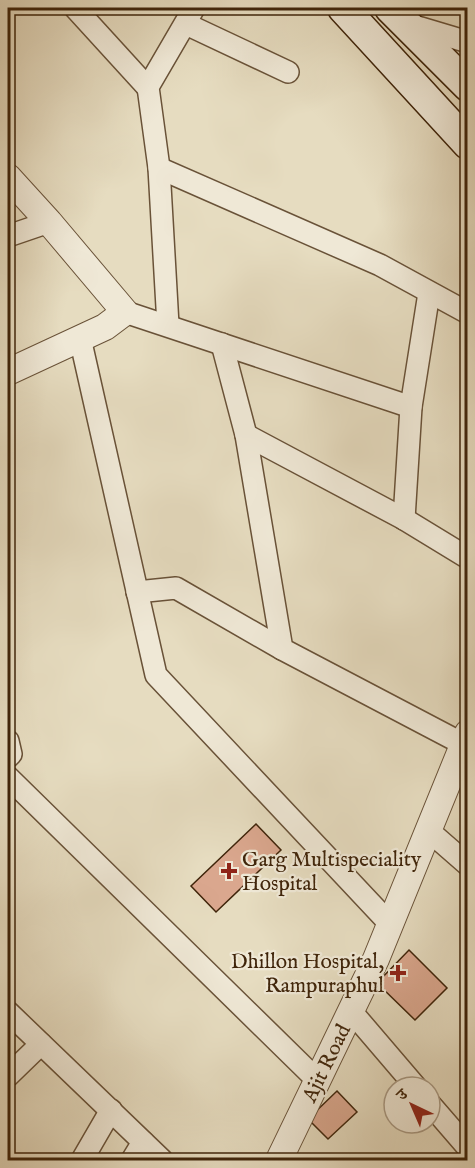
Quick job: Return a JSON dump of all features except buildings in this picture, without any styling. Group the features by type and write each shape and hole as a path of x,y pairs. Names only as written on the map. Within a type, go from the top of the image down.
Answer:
{"main road":[{"path":"343,8 468,144"},
{"path":"397,15 468,86"}],"street":[{"path":"75,8 148,88 159,168 168,325"},
{"path":"397,15 468,42"},
{"path":"148,88 190,16 288,72"},
{"path":"159,168 380,265 468,313"},
{"path":"8,177 50,222 125,312 411,407"},
{"path":"8,236 50,222"},
{"path":"404,519 411,407 429,293"},
{"path":"8,372 105,327 125,312"},
{"path":"80,338 156,675 390,924"},
{"path":"222,344 246,435 282,649"},
{"path":"246,435 404,519 468,558"},
{"path":"137,592 176,588 282,649 466,738"},
{"name":"Ajit Road","path":"279,1161 390,924 466,738"},
{"path":"8,741 10,754 8,757"},
{"path":"8,777 317,1080"},
{"path":"429,831 468,865"},
{"path":"351,1011 406,1075"},
{"path":"8,1012 162,1161"},
{"path":"8,1076 41,1044"},
{"path":"82,1161 111,1110"},
{"path":"442,1118 468,1148"},
{"path":"132,1161 143,1142"}],"place":[{"name":"Garg Multispeciality Hospital","path":"229,871"},
{"name":"Dhillon Hospital, Rampuraphul","path":"398,973"}]}
